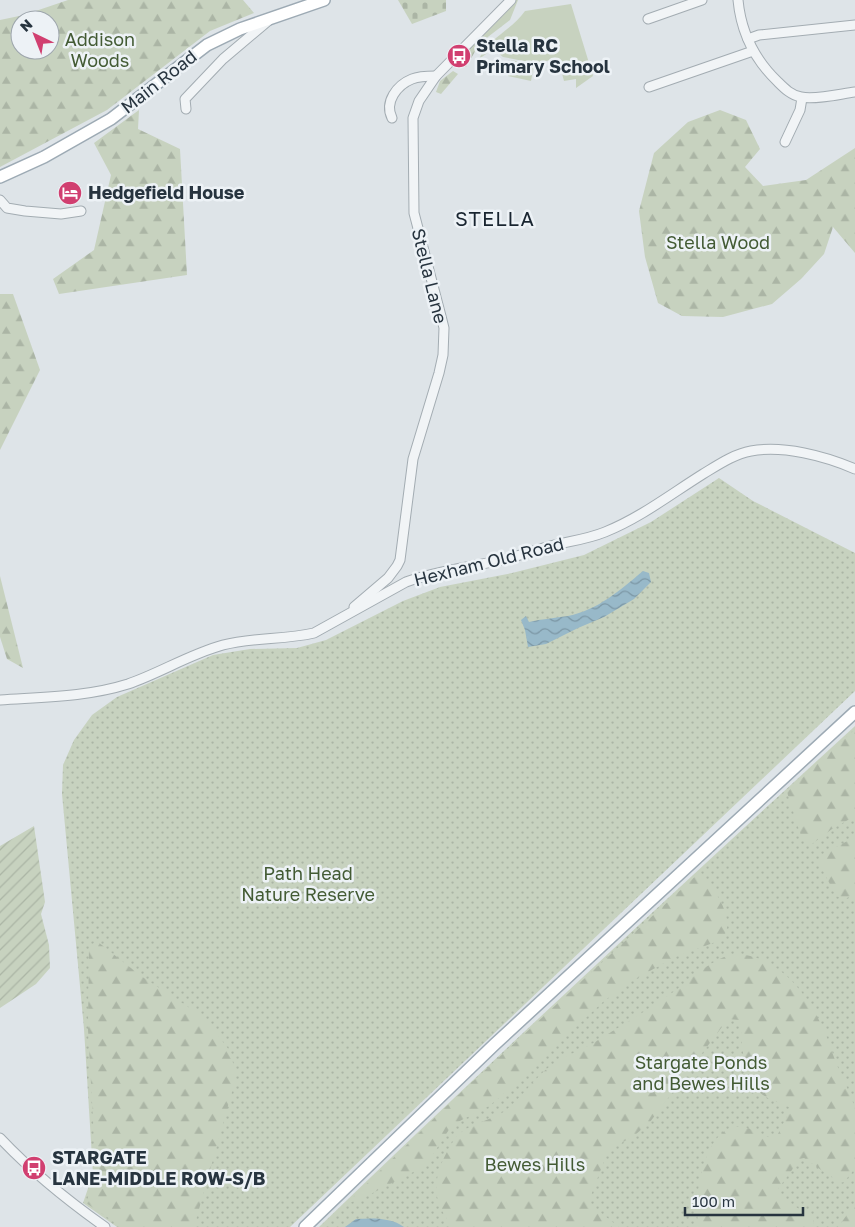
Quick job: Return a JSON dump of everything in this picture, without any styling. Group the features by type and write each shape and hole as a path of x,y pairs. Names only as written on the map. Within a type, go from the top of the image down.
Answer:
{"main road":[{"name":"Main Road","path":"0,178 44,157 111,119 207,45 240,29 324,0"},
{"path":"305,1227 495,1044 855,712"}],"street":[{"name":"Stella Lane","path":"342,618 393,572 400,560 413,459 443,354 444,328 416,222 413,202 413,118 419,100 436,76 511,0"},
{"path":"648,19 702,0"},
{"path":"738,0 741,23 753,51 768,72 786,90 802,98 855,92"},
{"path":"186,109 184,99 223,60 270,19"},
{"path":"748,39 759,35 855,25"},
{"path":"649,87 753,51"},
{"path":"392,118 389,105 397,89 405,82 416,78 436,76"},
{"path":"785,142 800,110 802,98"},
{"path":"0,200 7,208 25,212 60,214 81,211"},
{"name":"Hexham Old Road","path":"0,700 104,691 130,683 221,646 257,638 298,636 322,630 406,582 430,574 506,559 586,539 606,532 657,504 722,463 748,452 773,449 786,450 855,468"},
{"path":"393,572 406,582"},
{"path":"0,1138 53,1189 105,1227"}],"green space":[{"name":"Addison Woods","path":"68,0 243,0 254,13 210,31 107,110 0,167 0,20 10,18 10,60 60,60 60,10 39,10"},
{"path":"398,0 446,0 446,11 412,24"},
{"path":"514,0 518,0 510,20 480,43 466,67 463,65 460,61 460,56"},
{"path":"571,4 593,76 576,88 576,79 564,81 558,59 534,63 503,57 493,49 479,59 488,45 514,24 525,11"},
{"path":"511,60 534,65 531,81 508,76"},
{"path":"453,71 458,74 441,94 436,92 440,81"},
{"path":"139,110 138,129 180,149 187,275 59,294 53,279 94,250 111,175 94,143"},
{"name":"Stella Wood","path":"720,110 746,120 760,149 745,167 763,186 806,180 855,148 855,253 833,227 824,254 801,279 772,304 723,317 682,316 658,303 645,257 639,211 654,153 688,122"},
{"path":"0,294 13,294 40,370 0,450"},
{"name":"Path Head Nature Reserve","path":"719,478 753,501 855,553 855,691 290,1227 117,1227 83,1203 93,1174 84,1029 62,794 63,765 74,740 92,715 117,697 213,655 250,649 297,648 326,640 403,601 440,587 512,573 584,555 651,522"},
{"path":"0,576 23,668 7,659 0,637"},
{"name":"Stargate Ponds and Bewes Hills","path":"855,726 855,1227 319,1227 452,1100"},
{"path":"855,729 855,816 832,829 812,844 806,844 802,839 787,792"},
{"path":"34,826 45,902 41,914 49,945 50,968 36,984 0,1008 0,846"},
{"path":"855,837 855,894 845,899 836,896 819,863 823,854"},
{"path":"700,872 717,895 726,914 726,932 721,940 675,957 630,982 604,1001 489,1106 452,1125 426,1165 365,1197 346,1204 456,1097"},
{"path":"98,942 141,976 205,1018 229,1050 234,1066 235,1081 194,1227 122,1227 86,1203 96,1173 88,1030 89,945"},
{"name":"Bewes Hills","path":"733,954 749,956 764,961 777,968 800,990 817,1017 854,1105 855,1167 844,1182 840,1183 804,1158 800,1159 778,1189 779,1195 813,1219 814,1223 811,1227 696,1227 701,1176 714,1142 722,1133 731,1128 741,1127 773,1138 778,1134 790,1110 789,1107 766,1097 756,1088 744,1061 740,1020 728,1019 650,1122 635,1135 608,1151 588,1203 619,1227 452,1227 439,1204 436,1187 442,1163 459,1134 471,1126 506,1110 554,1063 595,1042 657,1003 706,967"},
{"path":"855,1204 855,1227 838,1227"}],"water":[{"path":"643,571 649,573 651,582 634,599 604,617 546,644 528,647 521,620 526,616 529,622 579,613 599,604"},
{"path":"374,1218 393,1221 404,1227 345,1227 356,1219"}],"place":[{"name":"Stella RC Primary School","path":"459,56"},
{"name":"Hedgefield House","path":"70,193"},
{"name":"STARGATE LANE-MIDDLE ROW-S/B","path":"34,1168"}],"district":[{"name":"STELLA","path":"495,219"}]}
